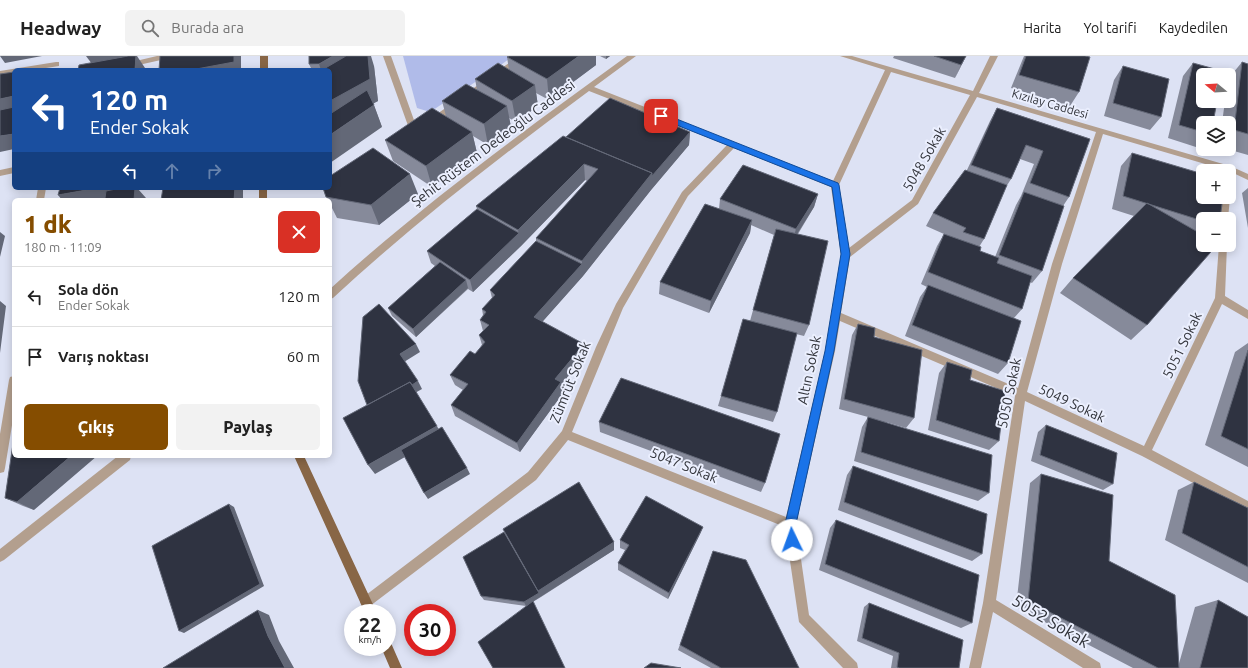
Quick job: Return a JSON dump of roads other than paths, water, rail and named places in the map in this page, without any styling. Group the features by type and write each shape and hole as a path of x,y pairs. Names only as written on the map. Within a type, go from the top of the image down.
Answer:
{"main road":[{"path":"264,56 264,68"},
{"path":"300,458 366,602"},
{"path":"391,656 396,668"}],"street":[{"path":"115,68 167,56"},
{"path":"387,56 421,129 524,56"},
{"name":"Şehit Rüstem Dedeoğlu Caddesi","path":"332,293 469,176 632,56"},
{"name":"Kızılay Caddesi","path":"844,56 1207,164"},
{"name":"5048 Sokak","path":"846,254 916,202 994,56"},
{"path":"29,68 57,63"},
{"path":"589,88 835,185 889,69"},
{"path":"0,73 12,71"},
{"name":"5050 Sokak","path":"975,668 989,603 1020,394 1057,264 1100,131"},
{"name":"Zümrüt Sokak","path":"366,602 532,476 566,434 601,346 619,307 685,194 733,144"},
{"path":"0,173 12,170"},
{"name":"Kızılay Caddesi","path":"1236,173 1248,177"},
{"name":"Altın Sokak","path":"835,185 846,254 830,351 790,524 803,618 852,668"},
{"name":"5051 Sokak","path":"1146,452 1220,298 1223,252"},
{"name":"Şehit Rüstem Dedeoğlu Caddesi","path":"332,299 338,287"},
{"path":"1220,298 1248,315"},
{"name":"5049 Sokak","path":"836,315 1020,394 1146,452 1248,507"},
{"path":"0,468 12,393"},
{"name":"5047 Sokak","path":"566,434 790,524"},
{"path":"0,556 123,458"},
{"name":"5052 Sokak","path":"989,603 1095,668"}]}
